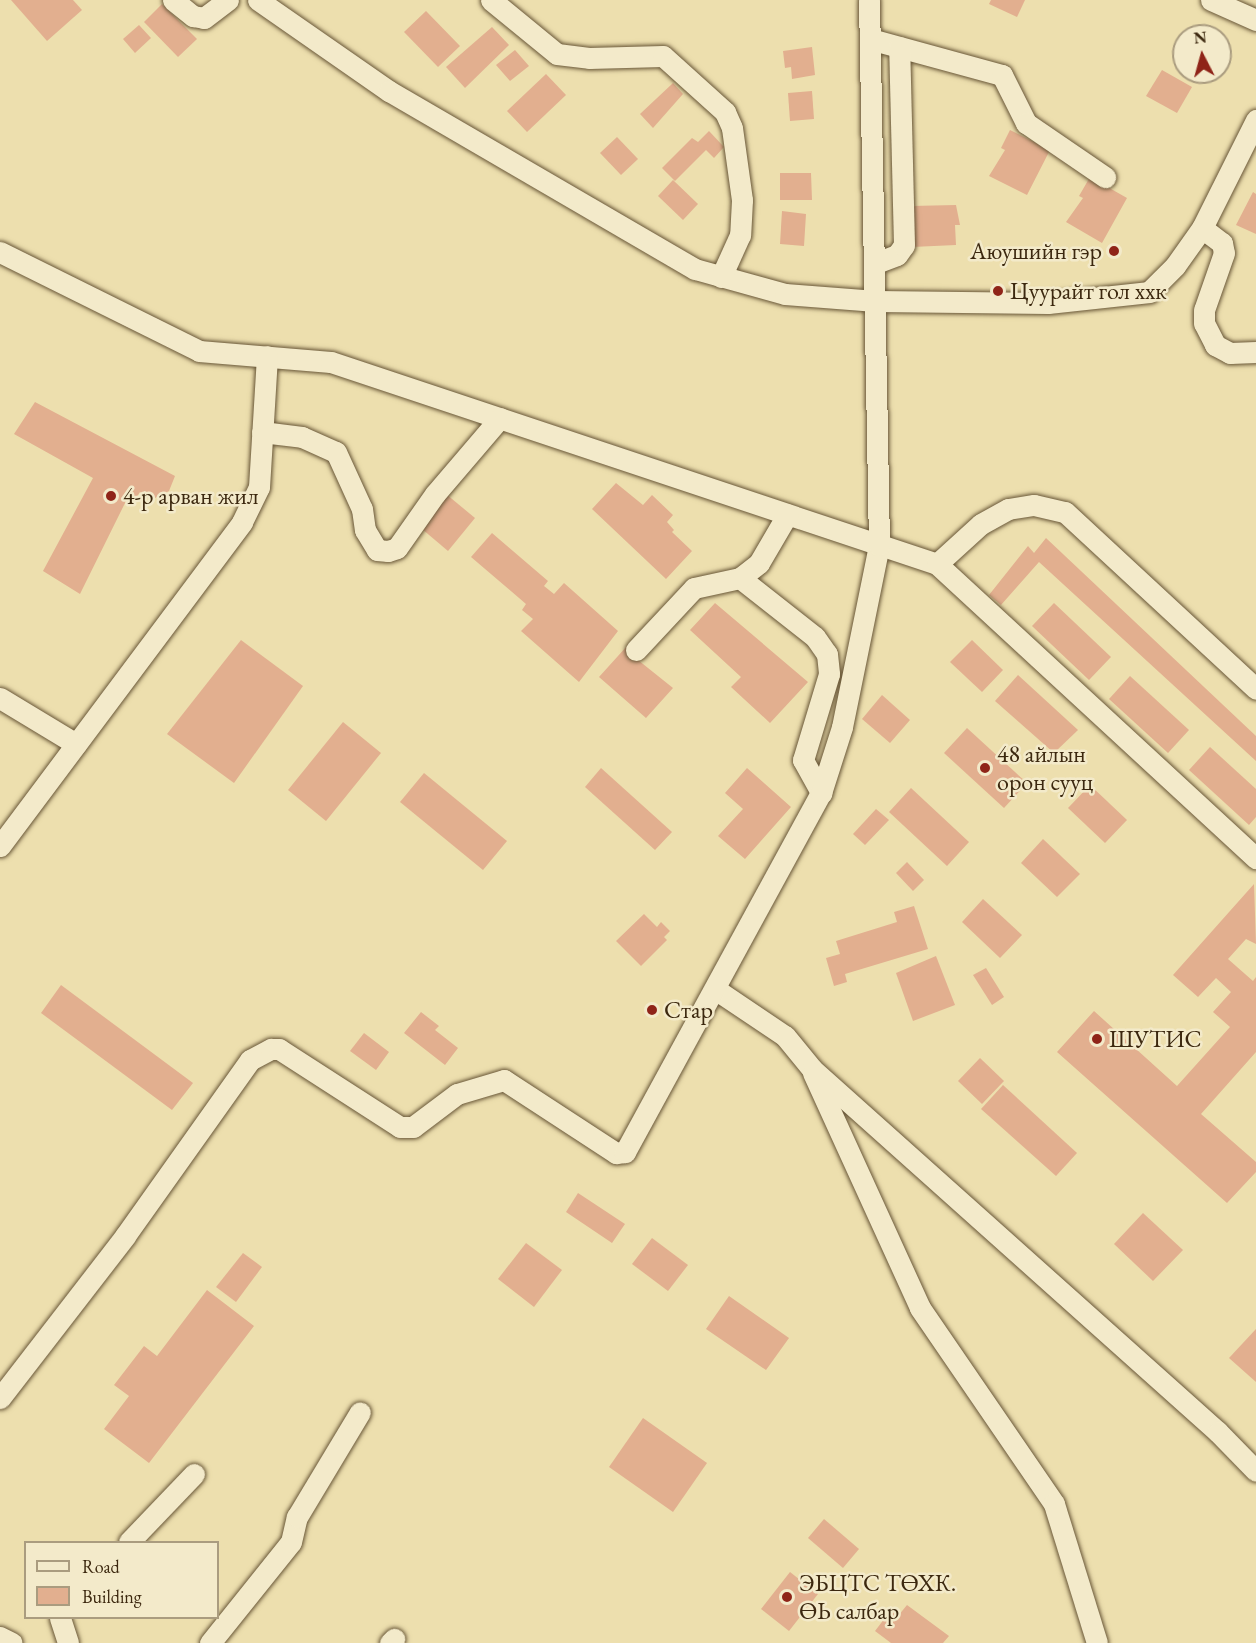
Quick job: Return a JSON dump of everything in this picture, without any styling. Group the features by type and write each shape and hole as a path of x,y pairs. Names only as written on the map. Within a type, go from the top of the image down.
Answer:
{"street":[{"path":"173,0 193,16 204,18 228,0"},
{"path":"258,0 389,91 695,269 785,294 876,302 1048,303 1139,295 1158,284 1202,228 1256,120"},
{"path":"491,0 556,54 589,58 663,56 726,112 732,128 742,200 740,235 721,277"},
{"path":"0,1398 125,1236 250,1060 279,1048 400,1127 413,1126 457,1094 504,1080 622,1153 715,990 820,793 842,727 879,545 876,263 869,0"},
{"path":"1211,0 1256,20"},
{"path":"870,39 1002,75 1026,123 1105,177"},
{"path":"876,263 897,255 904,245 899,47"},
{"path":"1202,228 1222,243 1224,253 1204,310 1204,323 1215,345 1230,353 1256,352"},
{"path":"0,252 200,351 331,362 787,515 879,545 915,554 937,564 1256,858"},
{"path":"0,846 7,823 76,744 242,522 259,487 267,356"},
{"path":"262,432 302,437 336,452 362,509 365,530 377,550 388,551 397,548 435,494 500,418"},
{"path":"937,564 981,524 1008,509 1034,505 1065,512 1256,689"},
{"path":"636,650 694,588 740,578 759,563 787,515"},
{"path":"740,578 815,637 826,654 829,674 803,760 820,793"},
{"path":"2,702 76,744"},
{"path":"715,990 785,1036 812,1069 1209,1424 1256,1471"},
{"path":"812,1069 920,1308 1054,1504 1097,1643"},
{"path":"210,1643 291,1542 297,1517 360,1412"},
{"path":"130,1541 194,1474"},
{"path":"61,1619 68,1643"}],"building":[{"path":"11,0 73,0 82,10 47,41"},
{"path":"991,0 1025,0 1017,17 989,4"},
{"path":"162,4 197,39 178,57 144,22"},
{"path":"426,11 460,46 438,67 404,32"},
{"path":"139,25 151,38 135,53 123,39"},
{"path":"492,27 509,45 465,88 446,67"},
{"path":"812,47 815,75 792,79 791,67 785,68 783,51"},
{"path":"515,50 529,66 510,81 496,65"},
{"path":"1162,70 1172,76 1172,84 1187,84 1192,87 1177,113 1146,96"},
{"path":"546,74 566,95 527,132 507,111"},
{"path":"673,83 683,94 653,128 640,114"},
{"path":"812,91 814,119 790,121 788,93"},
{"path":"1010,130 1050,150 1027,195 989,176 1005,150 1001,148"},
{"path":"709,131 724,147 714,158 706,150 675,181 662,168 692,138 698,142"},
{"path":"617,137 638,159 621,175 600,153"},
{"path":"780,173 811,173 812,200 780,200"},
{"path":"1090,177 1127,198 1102,243 1066,222 1083,198 1079,196"},
{"path":"673,180 698,204 683,220 658,196"},
{"path":"1253,192 1256,194 1256,234 1236,225"},
{"path":"956,205 960,225 955,225 956,245 912,247 911,206"},
{"path":"782,211 806,214 804,246 780,244"},
{"name":"4-р арван жил","path":"35,402 175,476 169,491 151,500 140,492 132,504 126,501 80,594 43,571 93,478 14,434"},
{"path":"616,483 643,505 652,495 673,515 667,522 674,530 672,532 692,551 666,579 592,509"},
{"path":"446,494 475,518 448,551 422,529"},
{"path":"492,533 548,581 544,586 554,594 564,583 618,631 579,682 521,631 533,619 522,610 526,604 471,557"},
{"path":"1046,538 1256,736 1256,761 1039,562 1001,605 989,595 1028,546 1034,553"},
{"path":"715,603 808,682 770,723 731,687 741,677 690,630"},
{"path":"1054,603 1111,657 1089,680 1032,626"},
{"path":"241,640 303,686 234,783 167,734"},
{"path":"972,640 1003,670 982,692 950,662"},
{"path":"627,646 633,656 673,688 646,718 599,677"},
{"name":"48 айлын орон сууц","path":"1018,675 1078,730 1054,753 995,701"},
{"path":"1130,676 1189,730 1168,753 1109,699"},
{"path":"882,695 910,720 890,743 862,719"},
{"path":"343,722 381,753 326,821 288,790"},
{"name":"48 айлын орон сууц","path":"967,728 1027,783 1004,808 944,753"},
{"path":"1210,747 1256,789 1256,817 1249,825 1189,770"},
{"path":"601,768 672,832 655,850 585,787"},
{"path":"747,768 791,807 745,859 718,836 743,809 725,793"},
{"path":"424,773 507,841 483,870 400,802"},
{"path":"1090,785 1127,820 1105,843 1068,808"},
{"name":"48 айлын орон сууц","path":"911,788 969,842 947,866 889,812"},
{"path":"876,809 889,820 865,845 853,834"},
{"path":"1043,839 1080,874 1057,897 1021,863"},
{"path":"907,862 924,880 913,891 896,873"},
{"name":"ШУТИС","path":"1254,884 1256,944 1246,939 1228,959 1253,981 1256,977 1256,1052 1201,1114 1256,1162 1256,1172 1227,1203 1057,1052 1094,1011 1177,1086 1230,1027 1213,1012 1231,992 1216,978 1198,997 1173,975"},
{"path":"983,899 1022,935 1000,958 962,922"},
{"path":"914,906 928,949 845,974 847,982 834,986 826,958 840,954 836,941 897,922 894,912"},
{"path":"644,914 657,927 661,922 670,931 664,937 667,940 641,966 616,941"},
{"path":"936,956 955,1005 913,1021 896,973"},
{"path":"986,968 1004,997 992,1005 973,975"},
{"path":"61,985 193,1083 172,1110 41,1013"},
{"path":"421,1012 439,1026 435,1030 458,1048 445,1065 404,1033"},
{"path":"364,1033 389,1052 376,1070 350,1051"},
{"path":"980,1058 1004,1081 982,1104 958,1081"},
{"path":"1003,1085 1077,1153 1056,1176 981,1109"},
{"path":"578,1193 625,1224 612,1243 566,1212"},
{"path":"1143,1213 1183,1250 1153,1281 1114,1244"},
{"path":"652,1238 688,1265 668,1291 632,1264"},
{"path":"526,1243 562,1270 534,1307 498,1279"},
{"path":"243,1253 262,1267 236,1302 216,1287"},
{"path":"207,1290 254,1326 149,1463 104,1429 129,1396 114,1385 144,1346 157,1356"},
{"path":"729,1296 789,1338 766,1370 706,1329"},
{"path":"1256,1329 1256,1382 1229,1358"},
{"path":"643,1418 707,1463 673,1512 609,1467"},
{"path":"824,1519 859,1549 843,1568 808,1538"},
{"path":"790,1572 818,1594 789,1631 761,1609"},
{"path":"907,1605 949,1636 943,1643 891,1643 875,1631 891,1610 898,1616"}],"place":[{"name":"Аюушийн гэр","path":"1114,251"},
{"name":"Цуурайт гол ххк","path":"998,291"},
{"name":"4-р арван жил","path":"111,496"},
{"name":"48 айлын орон сууц","path":"985,768"},
{"name":"Стар","path":"652,1010"},
{"name":"ШУТИС","path":"1097,1039"},
{"name":"ЭБЦТС ТӨХК. ӨЬ салбар","path":"787,1597"}]}
